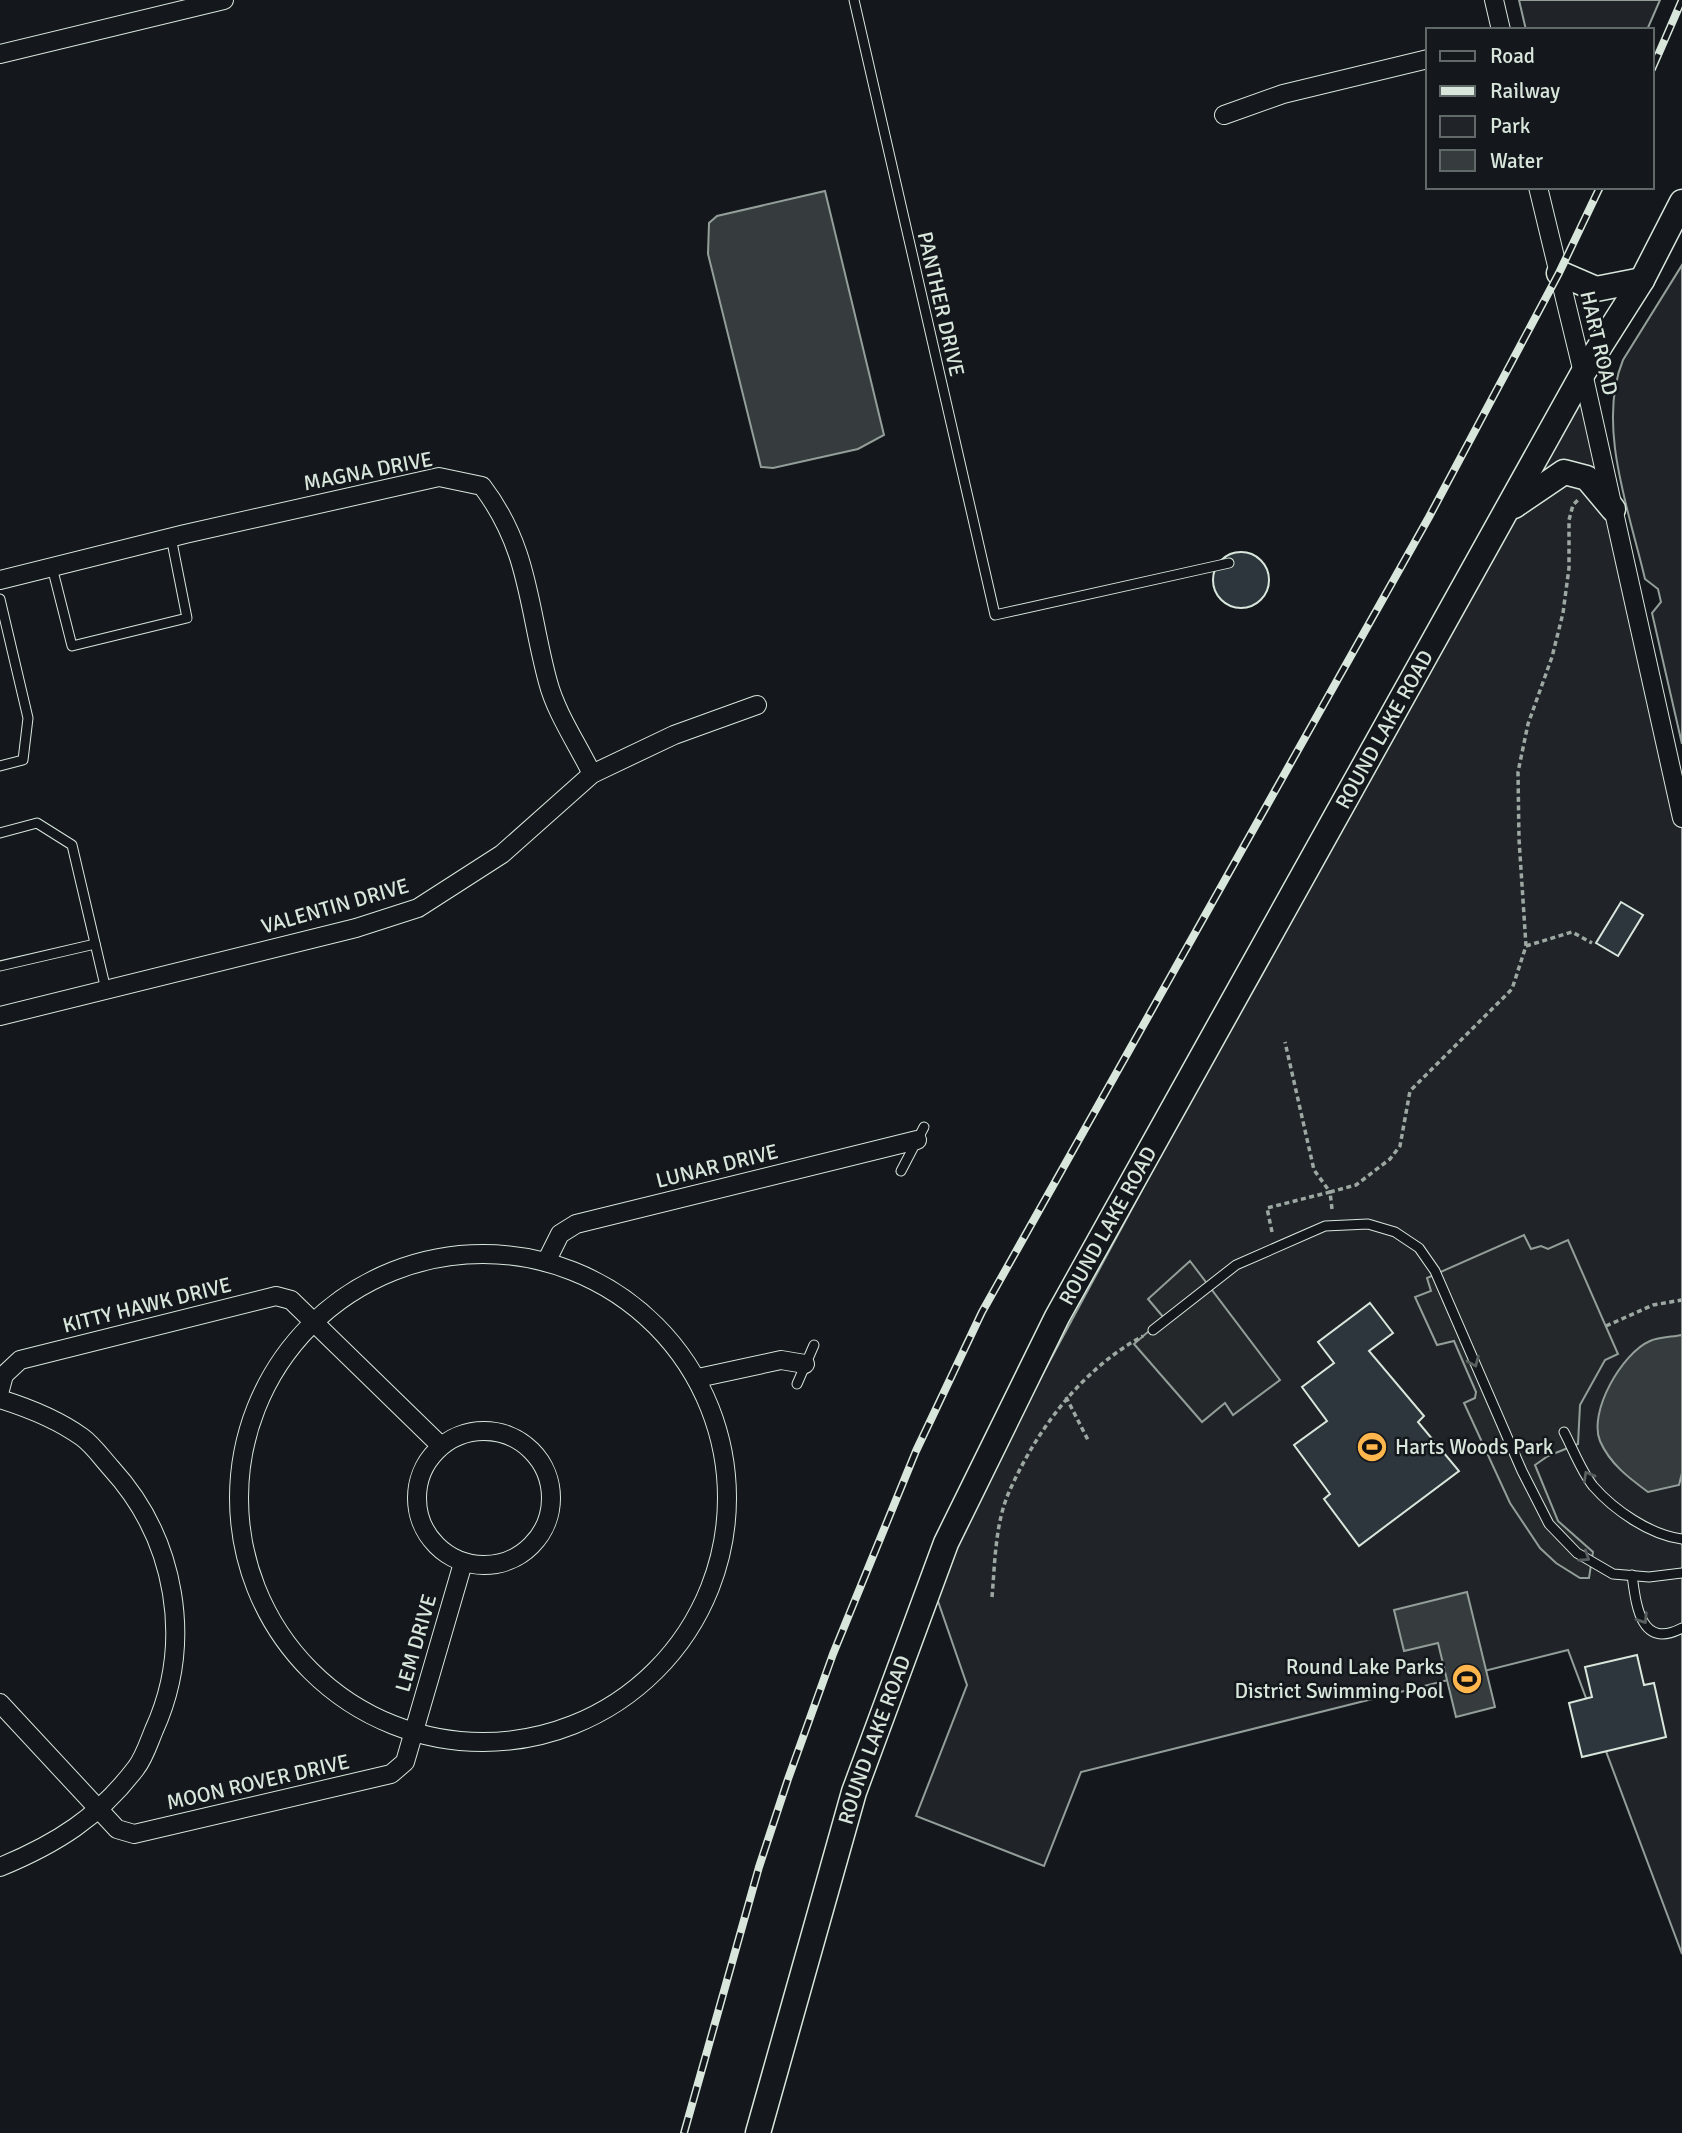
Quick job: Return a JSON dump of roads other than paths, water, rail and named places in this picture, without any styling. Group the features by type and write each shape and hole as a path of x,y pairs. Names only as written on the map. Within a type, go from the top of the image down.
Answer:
{"main road":[{"name":"ROUND LAKE ROAD","path":"758,2133 854,1792 946,1543 1057,1317 1583,373 1642,280 1682,202"},
{"path":"1559,273 1595,289 1642,280"},
{"path":"1505,513 1541,484 1564,472 1587,478 1613,509"}],"street":[{"path":"0,54 224,0"},
{"path":"1494,0 1501,28"},
{"path":"1224,116 1283,94 1426,59"},
{"name":"HART ROAD","path":"1538,189 1583,373 1682,818"},
{"name":"MAGNA DRIVE","path":"0,580 172,537 439,477 482,485 502,512 515,538 548,685 592,774"},
{"name":"VALENTIN DRIVE","path":"0,1016 356,928 418,908 502,854 592,774 674,735 757,705"},
{"name":"LUNAR DRIVE","path":"547,1262 560,1234 576,1224 921,1133"},
{"path":"466,1254 528,1257 547,1262 580,1273 625,1298 667,1336 698,1378 716,1424 727,1481 726,1527 717,1569 695,1618 652,1673 608,1709 556,1731 505,1742 451,1742 413,1736 353,1706 315,1677 284,1640 260,1598 245,1545 238,1490 244,1441 260,1393 292,1346 313,1323 346,1295 404,1267 466,1254"},
{"name":"KITTY HAWK DRIVE","path":"0,1390 4,1375 20,1360 276,1296 291,1300 313,1323"},
{"path":"313,1323 441,1446"},
{"path":"698,1378 781,1360 806,1364"},
{"path":"0,1399 39,1412 83,1438 124,1482 151,1521 167,1564 177,1618 173,1673 160,1717 138,1766 100,1810 46,1848 0,1867"},
{"path":"483,1430 506,1434 527,1446 542,1464 550,1485 551,1508 547,1520 543,1531 529,1549 509,1561 486,1566 463,1563 445,1554 430,1539 418,1511 419,1480 427,1461 441,1446 460,1434 483,1430"},
{"name":"LEM DRIVE","path":"413,1736 463,1563"},
{"name":"MOON ROVER DRIVE","path":"0,1703 117,1829 134,1834 391,1774 405,1762 413,1736"}],"lane":[{"name":"PANTHER DRIVE","path":"854,0 995,615 1229,563"},
{"path":"52,567 72,646 187,618 172,537"},
{"path":"0,599 28,718 23,760 0,766"},
{"path":"0,832 37,823 72,845 106,990"},
{"path":"0,966 95,944"},
{"path":"901,1171 921,1133"},
{"path":"1153,1330 1236,1265 1325,1226 1368,1224 1395,1232 1419,1248 1435,1270 1522,1471 1549,1524 1577,1553 1613,1573 1632,1576 1682,1573"},
{"path":"797,1384 814,1345"},
{"path":"1564,1432 1592,1485 1631,1519 1672,1538 1682,1539"},
{"path":"1632,1576 1637,1610 1647,1628 1660,1634 1682,1628"}],"water":[{"path":"825,191 884,435 858,449 773,468 761,467 708,254 709,223 717,216"},
{"path":"1682,1335 1682,1473 1679,1485 1648,1492 1609,1457 1600,1441 1599,1415 1610,1385 1619,1370 1639,1348 1650,1341"},
{"name":"Round Lake Parks District Swimming Pool","path":"1467,1592 1495,1707 1456,1717 1438,1643 1404,1651 1394,1610"}],"railway":[{"path":"1654,64 1682,0"},
{"path":"684,2133 759,1867 788,1779 833,1654 916,1451 982,1312 1429,517 1559,273 1599,189"}],"place":[{"name":"Harts Woods Park","path":"1372,1447"},
{"name":"Round Lake Parks District Swimming Pool","path":"1467,1679"}]}
